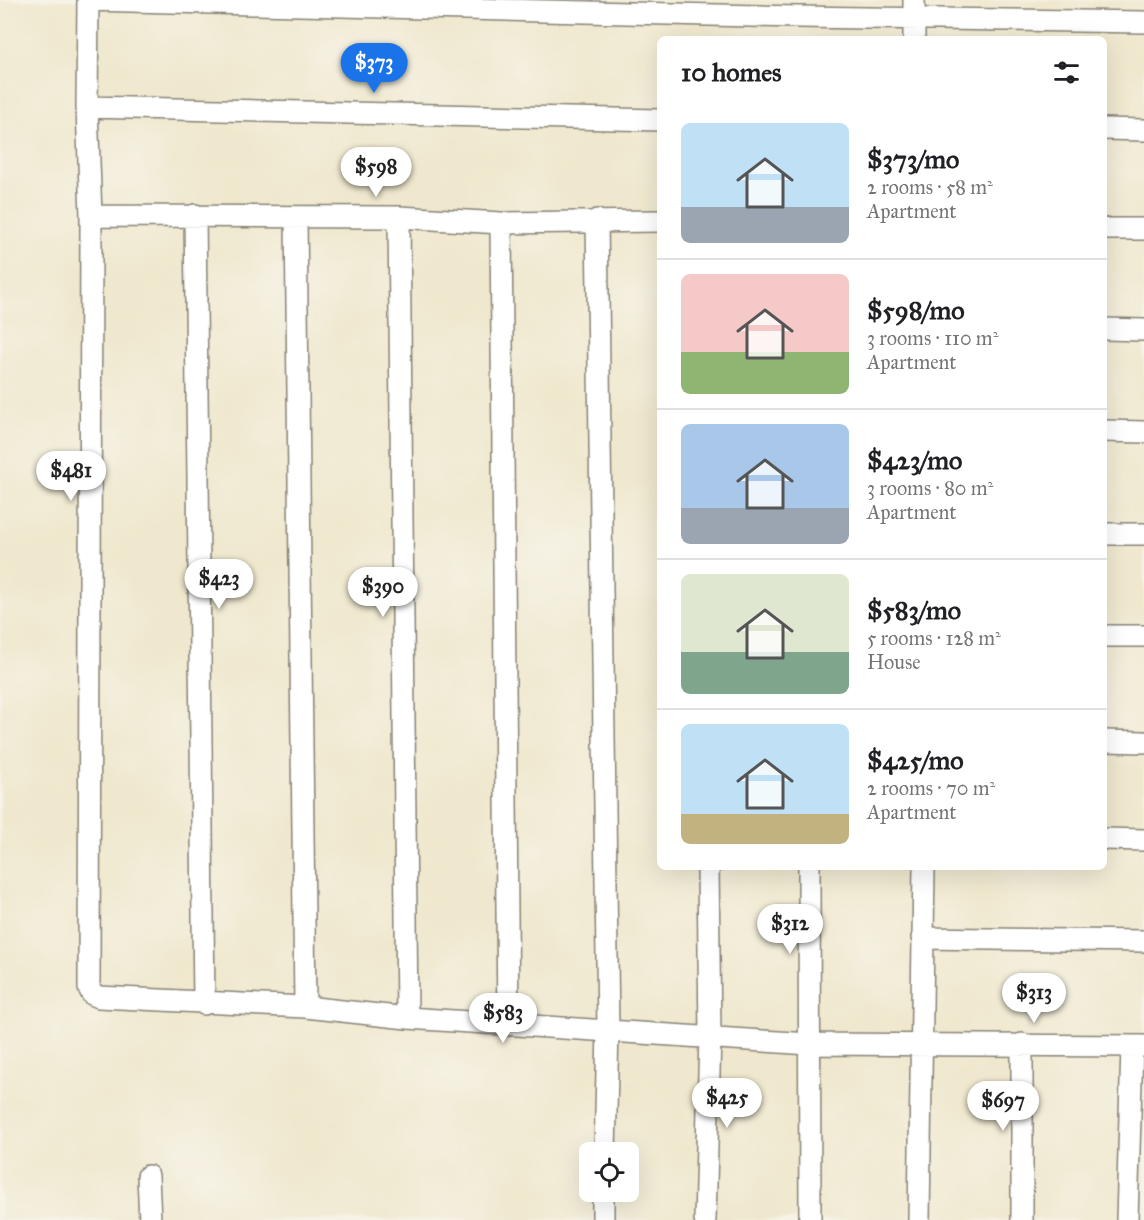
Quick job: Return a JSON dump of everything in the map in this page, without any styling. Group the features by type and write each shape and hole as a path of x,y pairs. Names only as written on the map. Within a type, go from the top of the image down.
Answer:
{"street":[{"path":"1127,1220 1138,1046 1022,1044 923,1047 810,1044 406,1018 304,1007 204,1004 99,997 92,994 89,988 91,216 87,107 88,0 796,9 914,19 1030,10 1144,22"},
{"path":"87,107 657,120"},
{"path":"1107,129 1144,130"},
{"path":"91,216 399,218 501,223 657,221"},
{"path":"195,216 204,1004"},
{"path":"297,217 304,1007"},
{"path":"399,218 406,1018"},
{"path":"597,220 608,1030 604,1142"},
{"path":"501,223 508,1025"},
{"path":"1107,229 1144,229"},
{"path":"1107,329 1144,330"},
{"path":"1107,431 1144,432"},
{"path":"1107,534 1144,534"},
{"path":"1107,636 1144,636"},
{"path":"1107,741 1144,742"},
{"path":"1107,839 1144,840"},
{"path":"705,1220 710,1036 708,870"},
{"path":"809,870 810,1220"},
{"path":"919,1220 924,870"},
{"path":"922,938 1144,941"},
{"path":"1022,1044 1022,1220"},
{"path":"148,1176 150,1220"},
{"path":"603,1202 603,1220"}]}
